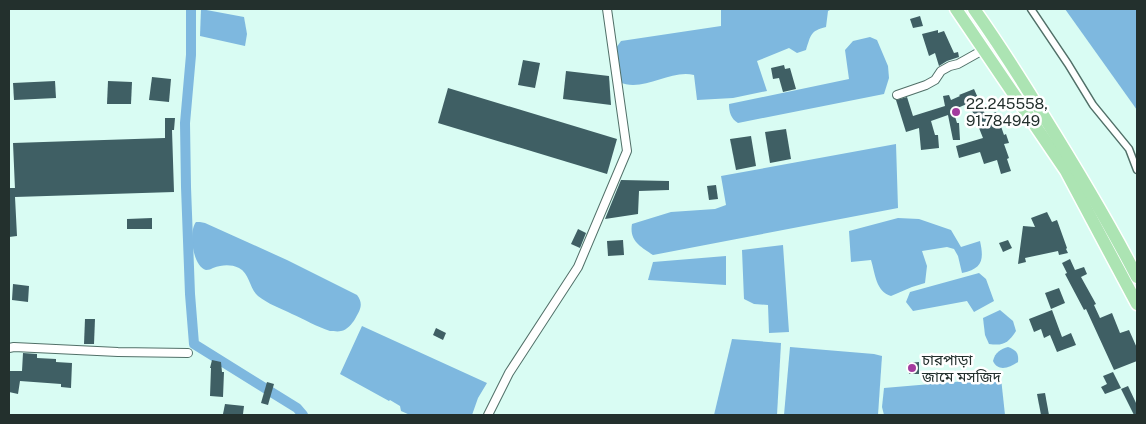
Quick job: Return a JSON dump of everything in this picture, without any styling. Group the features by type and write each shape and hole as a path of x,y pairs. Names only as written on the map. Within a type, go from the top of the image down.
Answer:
{"main road":[{"path":"956,9 1066,171 1137,304"},
{"path":"974,9 999,44 1075,166 1137,277"}],"street":[{"path":"488,415 509,373 578,268 627,151 607,9"},
{"path":"1031,9 1093,105 1129,149 1137,170"},
{"path":"897,95 926,85 935,80 941,71 983,50"},
{"path":"9,348 188,353"}],"water":[{"path":"201,9 244,17 247,34 245,46 200,36"},
{"path":"721,9 832,9 828,11 826,27 812,34 806,50 797,53 789,48 757,61 767,91 733,98 697,100 694,75 676,75 637,85 619,82 616,48 621,41 721,26"},
{"path":"1065,9 1137,9 1137,110"},
{"path":"870,37 877,40 888,66 889,78 884,94 738,123 732,117 729,104 849,79 845,50 853,41"},
{"path":"896,144 898,208 653,255 637,243 632,235 632,224 671,212 715,209 726,205 721,176"},
{"path":"898,218 919,219 951,230 961,247 980,241 982,258 978,266 962,273 958,256 954,249 947,247 922,251 927,266 925,283 891,296 886,294 879,286 871,260 851,262 849,231"},
{"path":"196,222 205,223 287,260 357,295 361,304 355,319 345,329 330,331 262,299 255,293 245,274 239,268 226,265 206,270 198,263 193,249 192,233"},
{"path":"783,245 789,332 769,333 768,305 754,304 744,299 742,250"},
{"path":"726,256 726,285 648,280 653,262"},
{"path":"979,273 986,279 994,301 974,312 967,301 913,311 906,302 910,292"},
{"path":"1000,310 1013,321 1016,331 1005,343 989,344 985,335 983,318"},
{"path":"362,326 487,383 478,398 472,415 410,415 401,411 400,406 390,400 340,374"},
{"path":"732,339 781,343 777,415 714,415"},
{"path":"790,347 882,356 878,415 784,415"},
{"path":"1008,347 1016,352 1018,362 1004,368 998,367 993,361 995,355"},
{"path":"1001,378 1005,415 884,415 882,407 884,388"}],"building":[{"path":"920,16 923,26 913,28 910,19"},
{"path":"938,30 938,33 944,31 954,53 958,52 959,57 939,66 935,53 929,56 922,34"},
{"path":"523,60 540,63 535,88 518,85"},
{"path":"784,65 785,69 790,68 796,89 783,92 779,78 773,79 771,68"},
{"path":"566,71 609,76 611,105 563,99"},
{"path":"152,77 171,79 169,102 149,100"},
{"path":"55,81 56,98 14,100 13,83"},
{"path":"108,81 132,82 131,104 107,104"},
{"path":"448,88 617,139 607,174 438,123"},
{"path":"974,89 986,116 996,112 1004,135 1006,134 1009,143 1004,144 1011,171 1001,174 997,160 984,164 980,152 959,158 956,146 983,138 969,103 953,110 957,123 959,123 960,140 953,140 948,115 931,121 935,135 938,135 939,148 921,150 919,128 906,132 896,100 907,97 913,116 945,106 943,96 949,95 951,100"},
{"path":"165,118 175,118 174,130 172,130 174,192 15,197 17,236 9,237 9,188 15,188 13,143 165,138"},
{"path":"786,129 791,159 770,163 765,132"},
{"path":"751,136 756,166 736,170 730,139"},
{"path":"621,180 669,181 669,190 639,191 638,214 605,219"},
{"path":"716,185 718,199 709,200 707,186"},
{"path":"1047,212 1052,222 1057,220 1068,253 1059,255 1058,251 1025,258 1026,262 1018,264 1023,226 1035,227 1031,218"},
{"path":"152,218 152,229 127,229 127,219"},
{"path":"578,229 586,233 580,248 571,244"},
{"path":"623,240 624,255 608,256 607,241"},
{"path":"1008,240 1012,248 1003,252 999,243"},
{"path":"1070,259 1075,270 1084,267 1087,274 1081,277 1096,304 1094,305 1100,318 1112,313 1120,333 1129,330 1137,348 1137,361 1114,370 1086,309 1084,310 1065,274 1067,273 1062,263"},
{"path":"13,284 29,286 28,302 12,300"},
{"path":"1059,288 1065,303 1051,309 1045,293"},
{"path":"1052,310 1062,337 1071,333 1076,345 1057,352 1050,335 1044,338 1041,329 1034,332 1029,319"},
{"path":"85,319 95,319 94,344 84,344"},
{"path":"436,328 446,333 443,340 433,335"},
{"path":"23,353 37,354 37,358 56,359 56,362 72,363 71,388 61,387 61,384 20,381 18,394 9,392 9,371 22,371"},
{"path":"212,360 221,362 222,372 224,372 223,397 210,396 210,368"},
{"path":"919,362 919,374 909,374 908,363"},
{"path":"1113,372 1121,388 1105,394 1101,387 1107,384 1103,376"},
{"path":"267,382 274,384 268,405 261,403"},
{"path":"1128,386 1137,405 1137,415 1134,415 1121,389"},
{"path":"1045,393 1049,415 1041,415 1037,394"},
{"path":"225,404 244,406 243,414 223,414"}],"waterway":[{"path":"191,9 191,55 185,123 190,294 194,344 297,408 303,415"}],"place":[{"name":"22.245558, 91.784949","path":"956,112"},
{"name":"চারপাড়া জামে মসজিদ","path":"912,368"}]}
